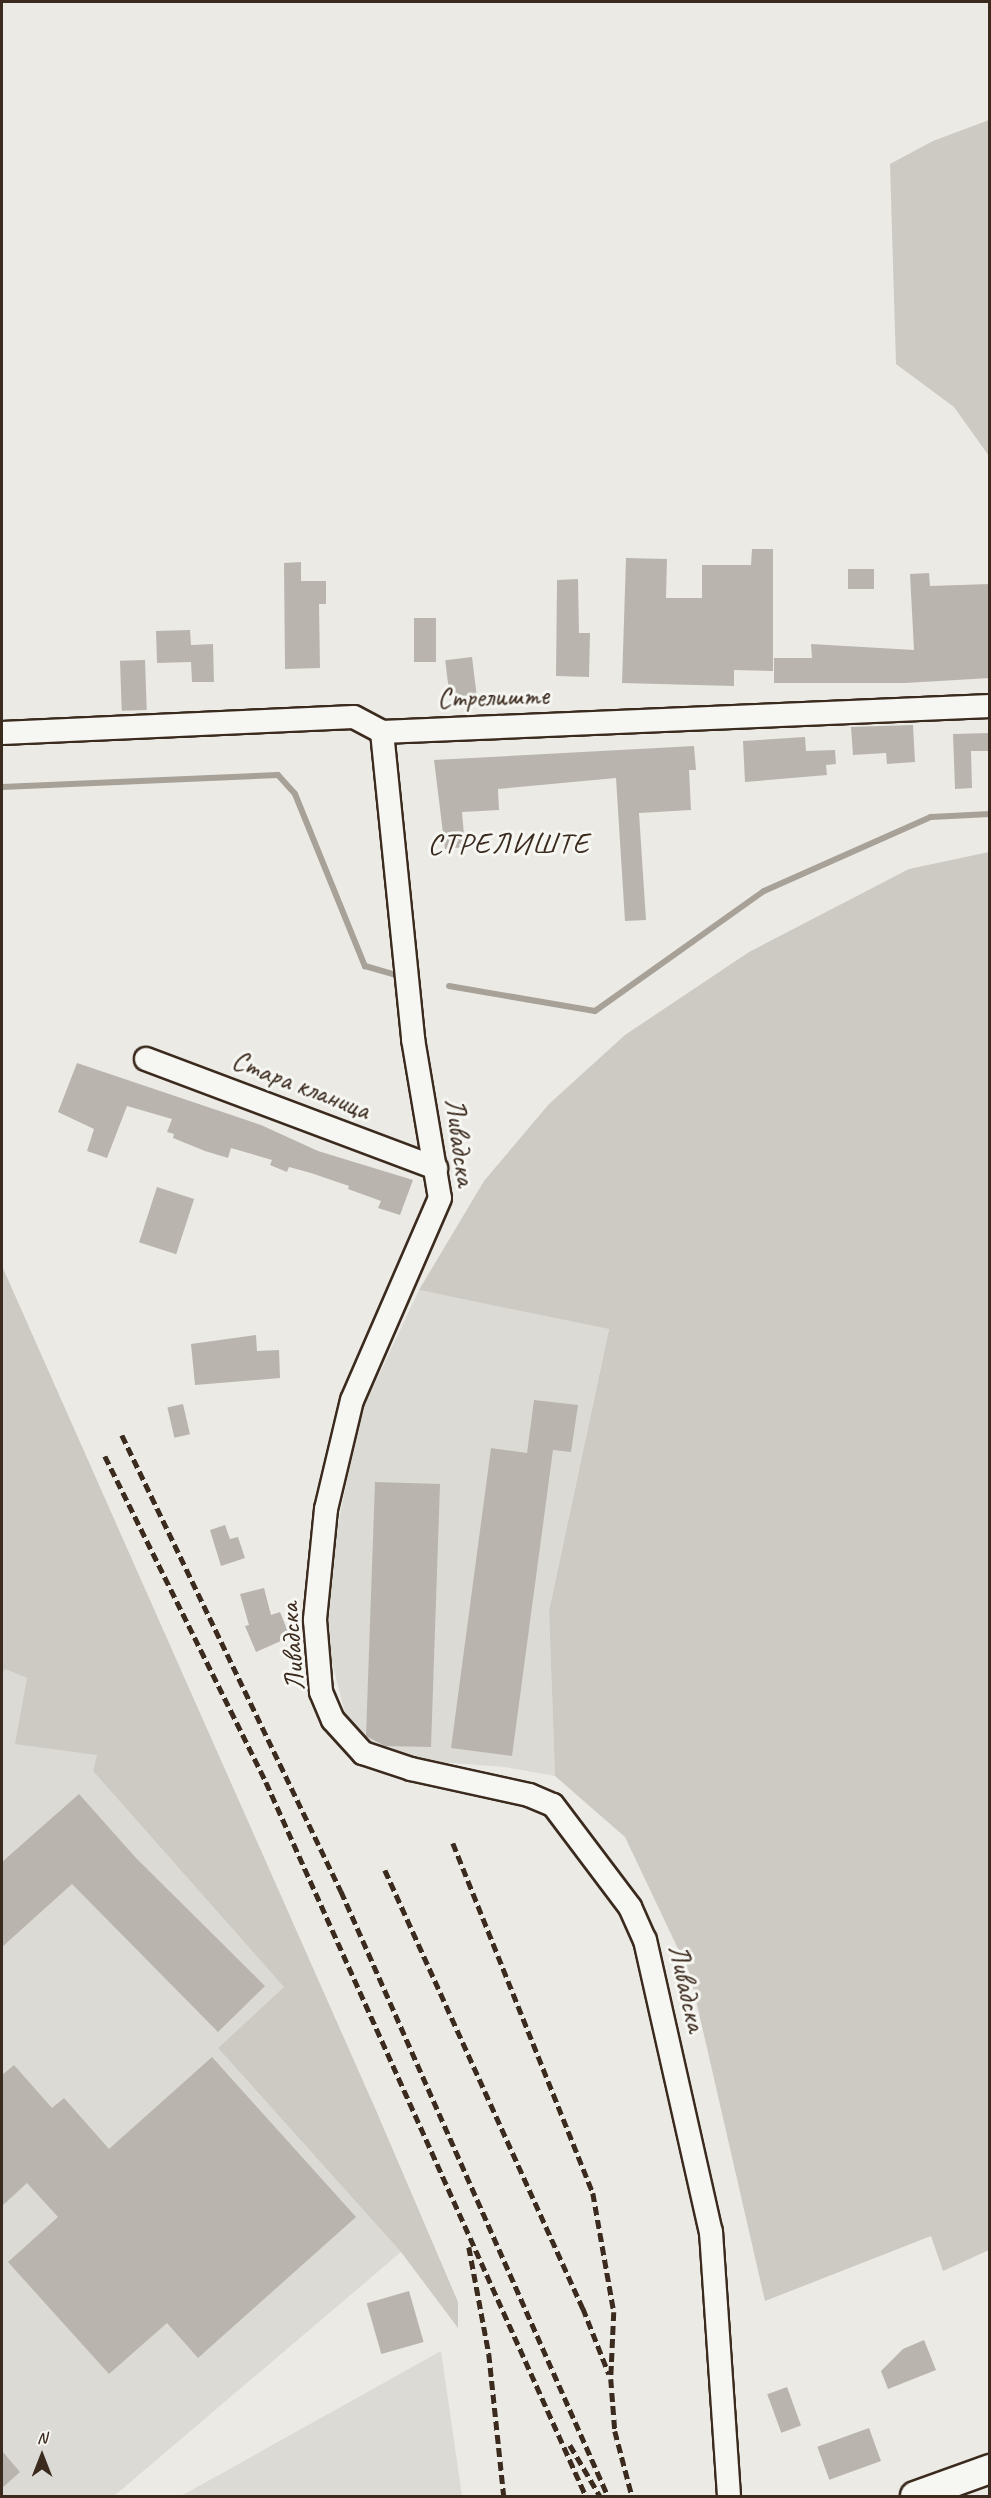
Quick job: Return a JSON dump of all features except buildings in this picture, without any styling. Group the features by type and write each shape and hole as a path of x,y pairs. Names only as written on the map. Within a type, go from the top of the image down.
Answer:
{"main road":[{"path":"915,2496 990,2469"}],"street":[{"name":"Стрелиште","path":"382,732 990,706"},
{"path":"2,733 354,717 382,732"},
{"name":"Ливадска","path":"382,732 413,1039 440,1198 352,1400 326,1509 315,1620 321,1692 333,1720 363,1753 411,1769 529,1795 553,1805 630,1907 647,1949 711,2232 729,2496"},
{"name":"Стара кланица","path":"146,1059 436,1168"}],"shaded area":[{"path":"990,120 989,456 954,407 896,364 890,164 933,141"},
{"path":"989,852 989,2250 943,2271 931,2236 765,2301 690,1974 625,1837 555,1776 549,1611 609,1329 419,1290 484,1181 549,1104 625,1035 749,952 909,869"},
{"path":"2,1266 375,2108 458,2302 458,2328 401,2252 218,2048 284,1987 93,1771 97,1755 15,1744 27,1678 5,1669 2,1674"},
{"path":"419,1290 609,1328 549,1611 555,1776 505,1767 387,1758 346,1717 320,1615 360,1415"},
{"path":"5,1669 27,1678 98,1755 93,1771 285,1987 218,2048 401,2252 114,2496 2,2496 2,1674"},
{"path":"441,2351 462,2496 181,2496"}],"waterway":[{"path":"2,787 278,775 295,794 365,966 396,975"},
{"path":"449,986 595,1011 764,891 931,817 990,814"}],"railway":[{"path":"122,1435 341,1891 608,2496"},
{"path":"105,1456 266,1782 586,2496"},
{"path":"453,1843 593,2193 614,2312 611,2379 615,2431 632,2496"},
{"path":"385,1870 583,2308 609,2374"},
{"path":"469,2247 489,2354 504,2496"},
{"path":"570,2445 600,2496"}],"district":[{"name":"СТРЕЛИШТЕ","path":"509,843"}]}
